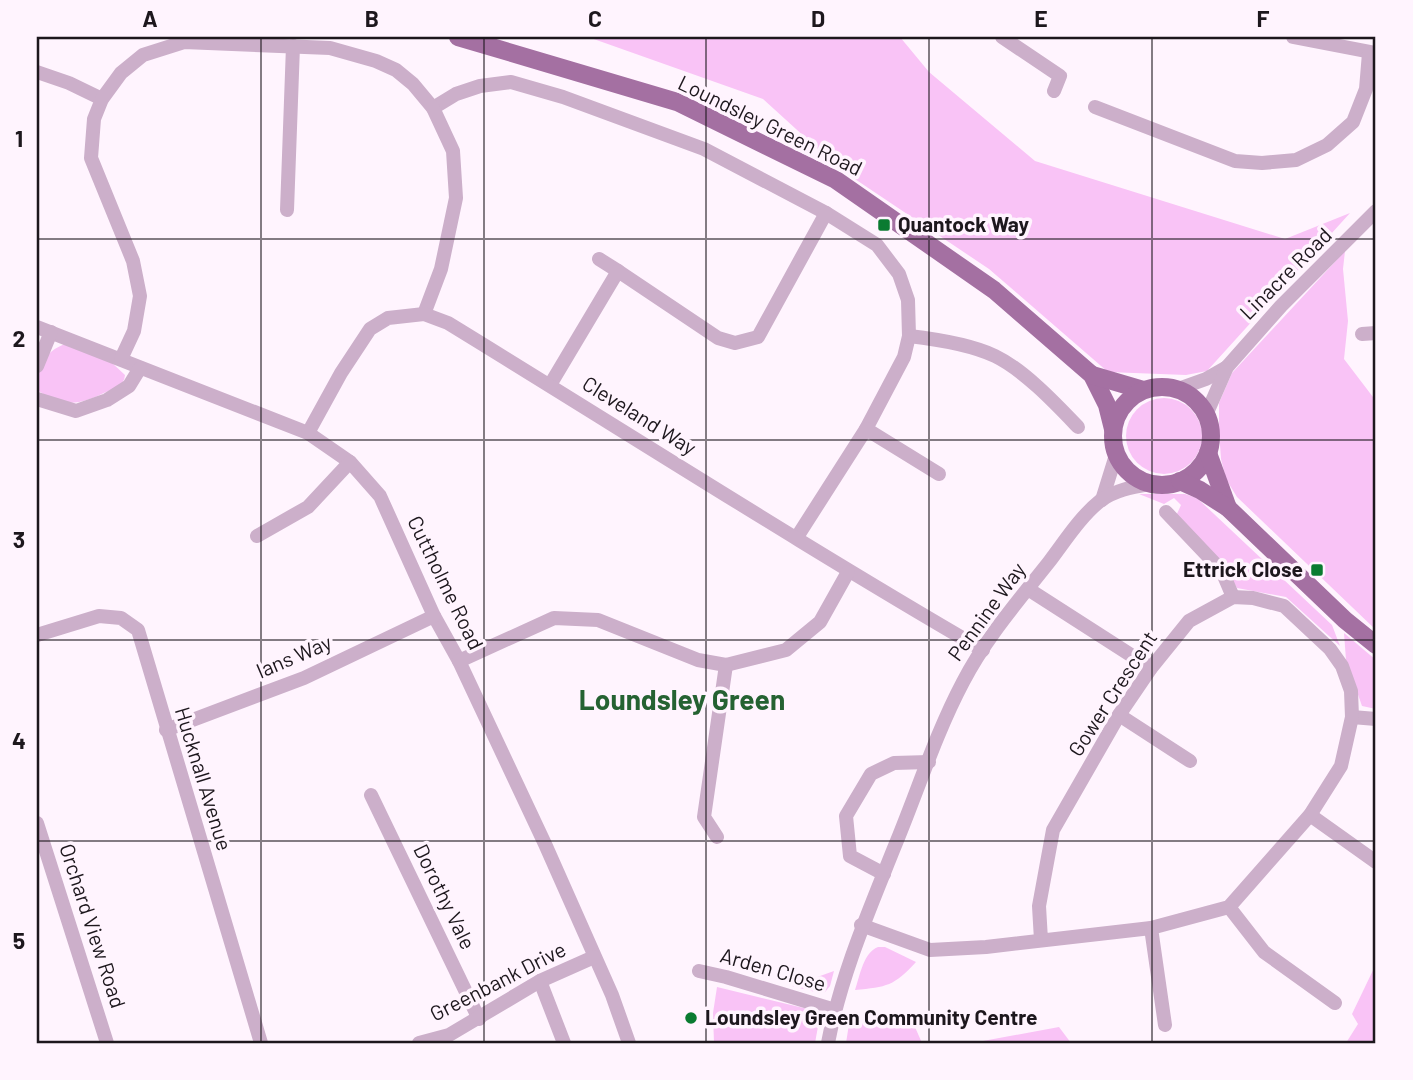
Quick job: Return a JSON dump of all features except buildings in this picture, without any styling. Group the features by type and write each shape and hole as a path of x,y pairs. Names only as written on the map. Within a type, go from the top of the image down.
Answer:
{"main road":[{"name":"Loundsley Green Road","path":"458,37 677,102 836,180 994,290 1092,375 1107,405 1113,429"},
{"name":"Loundsley Green Road","path":"1092,375 1143,390"},
{"path":"1161,386 1178,389 1192,397 1206,415 1211,434 1208,453 1197,470 1180,481 1150,484 1133,476 1116,455 1113,429 1120,409 1126,401 1143,390 1161,386"},
{"path":"1208,453 1228,508"},
{"path":"1180,481 1228,508 1345,620 1376,645"}],"street":[{"path":"1002,37 1060,76 1054,91"},
{"path":"1094,107 1236,161 1262,163 1296,160 1326,145 1353,122 1366,89 1373,53 1293,37"},
{"path":"121,359 134,331 140,296 133,261 91,158 94,119 102,99 121,74 143,55 184,42 330,48 376,61 396,70 413,83 433,108 453,151 456,198 440,269 425,314 388,318 370,329 341,373 308,433"},
{"path":"287,210 293,46"},
{"path":"37,72 69,83 102,99"},
{"path":"433,108 456,94 480,86 511,82 563,97 704,149 826,213 877,245 899,274 908,300 909,336 904,357 866,429 797,537"},
{"name":"Linacre Road","path":"1206,415 1227,367 1281,306 1376,211"},
{"path":"599,259 718,338 735,343 758,337 826,213"},
{"path":"550,385 618,271"},
{"name":"Cleveland Way","path":"425,314 448,323 797,537 848,572 983,650"},
{"path":"37,366 44,330"},
{"name":"Cuttholme Road","path":"44,330 308,433 351,462 380,496 434,616 459,661 545,844 612,995 629,1043"},
{"path":"909,336 963,346 995,356 1030,381 1078,427"},
{"name":"Linacre Road","path":"1178,389 1206,379 1227,367"},
{"path":"37,399 76,411 107,400 129,386 140,368"},
{"path":"866,429 939,474"},
{"name":"Pennine Way","path":"1102,500 1116,455"},
{"path":"257,536 308,507 351,462"},
{"name":"Pennine Way","path":"828,1043 835,1010 862,925 941,727 964,680 983,650 1084,517 1102,500 1122,489 1150,484"},
{"path":"862,925 930,950 986,947 1151,929 1229,907 1310,815 1341,766 1352,717 1351,691 1342,666 1330,649 1284,606 1253,598 1233,597 1222,571 1166,512"},
{"path":"459,661 554,618 598,620 698,660 726,665 786,650 820,622 848,572"},
{"path":"1028,589 1151,668"},
{"name":"Gower Crescent","path":"1041,940 1039,906 1054,830 1119,715 1151,668 1189,621 1233,597"},
{"name":"Hucknall Avenue","path":"37,635 99,616 121,618 138,630 261,1043"},
{"name":"Ians Way","path":"166,730 303,678 434,616"},
{"path":"717,837 704,817 726,665"},
{"path":"1119,715 1190,761"},
{"path":"1352,717 1376,719"},
{"path":"884,874 850,856 846,816 871,774 894,763 929,762"},
{"name":"Dorothy Vale","path":"371,795 480,1019"},
{"path":"1310,815 1376,862"},
{"name":"Orchard View Road","path":"37,822 107,1043"},
{"path":"1229,907 1264,952 1335,1003"},
{"path":"1151,929 1165,1024"},
{"name":"Greenbank Drive","path":"419,1043 449,1035 540,981 594,957"},
{"name":"Arden Close","path":"699,971 835,1010"},
{"path":"540,981 564,1043"}],"shaded area":[{"path":"588,37 900,37 929,72 1035,161 1285,239 1350,213 1207,371 1186,375 1108,372 989,269 840,169 763,99"},
{"path":"1345,251 1343,269 1348,321 1344,359 1376,401 1376,630 1237,497 1226,479 1221,459 1219,403 1232,373"},
{"path":"65,344 111,362 125,375 123,382 116,388 80,402 63,402 46,396 37,390 40,368 52,351"},
{"path":"1157,398 1171,398 1185,404 1196,415 1202,436 1199,451 1191,463 1171,474 1157,474 1143,468 1132,457 1126,443 1126,429 1132,415 1143,404"},
{"path":"1139,494 1185,494 1197,498 1332,625 1340,646 1286,597 1237,588 1223,564 1176,516 1181,505 1174,498 1164,504"},
{"path":"1344,633 1376,660 1376,709 1362,706 1346,660"},
{"path":"878,947 885,947 916,962 889,984 855,990 865,960"},
{"path":"1376,964 1376,1043 1346,1043 1358,1024 1352,1014"},
{"path":"834,971 830,986 825,992 792,986"},
{"path":"717,987 812,1010 819,1021 815,1043 714,1043 713,1013"},
{"path":"851,1012 891,1028 911,1018 922,1043 846,1043"},
{"path":"1059,1027 1071,1043 972,1043"}],"place":[{"name":"Quantock Way","path":"884,225"},
{"name":"Ettrick Close","path":"1317,570"},
{"name":"Loundsley Green Community Centre","path":"691,1018"}],"district":[{"name":"Loundsley Green","path":"682,700"}]}
